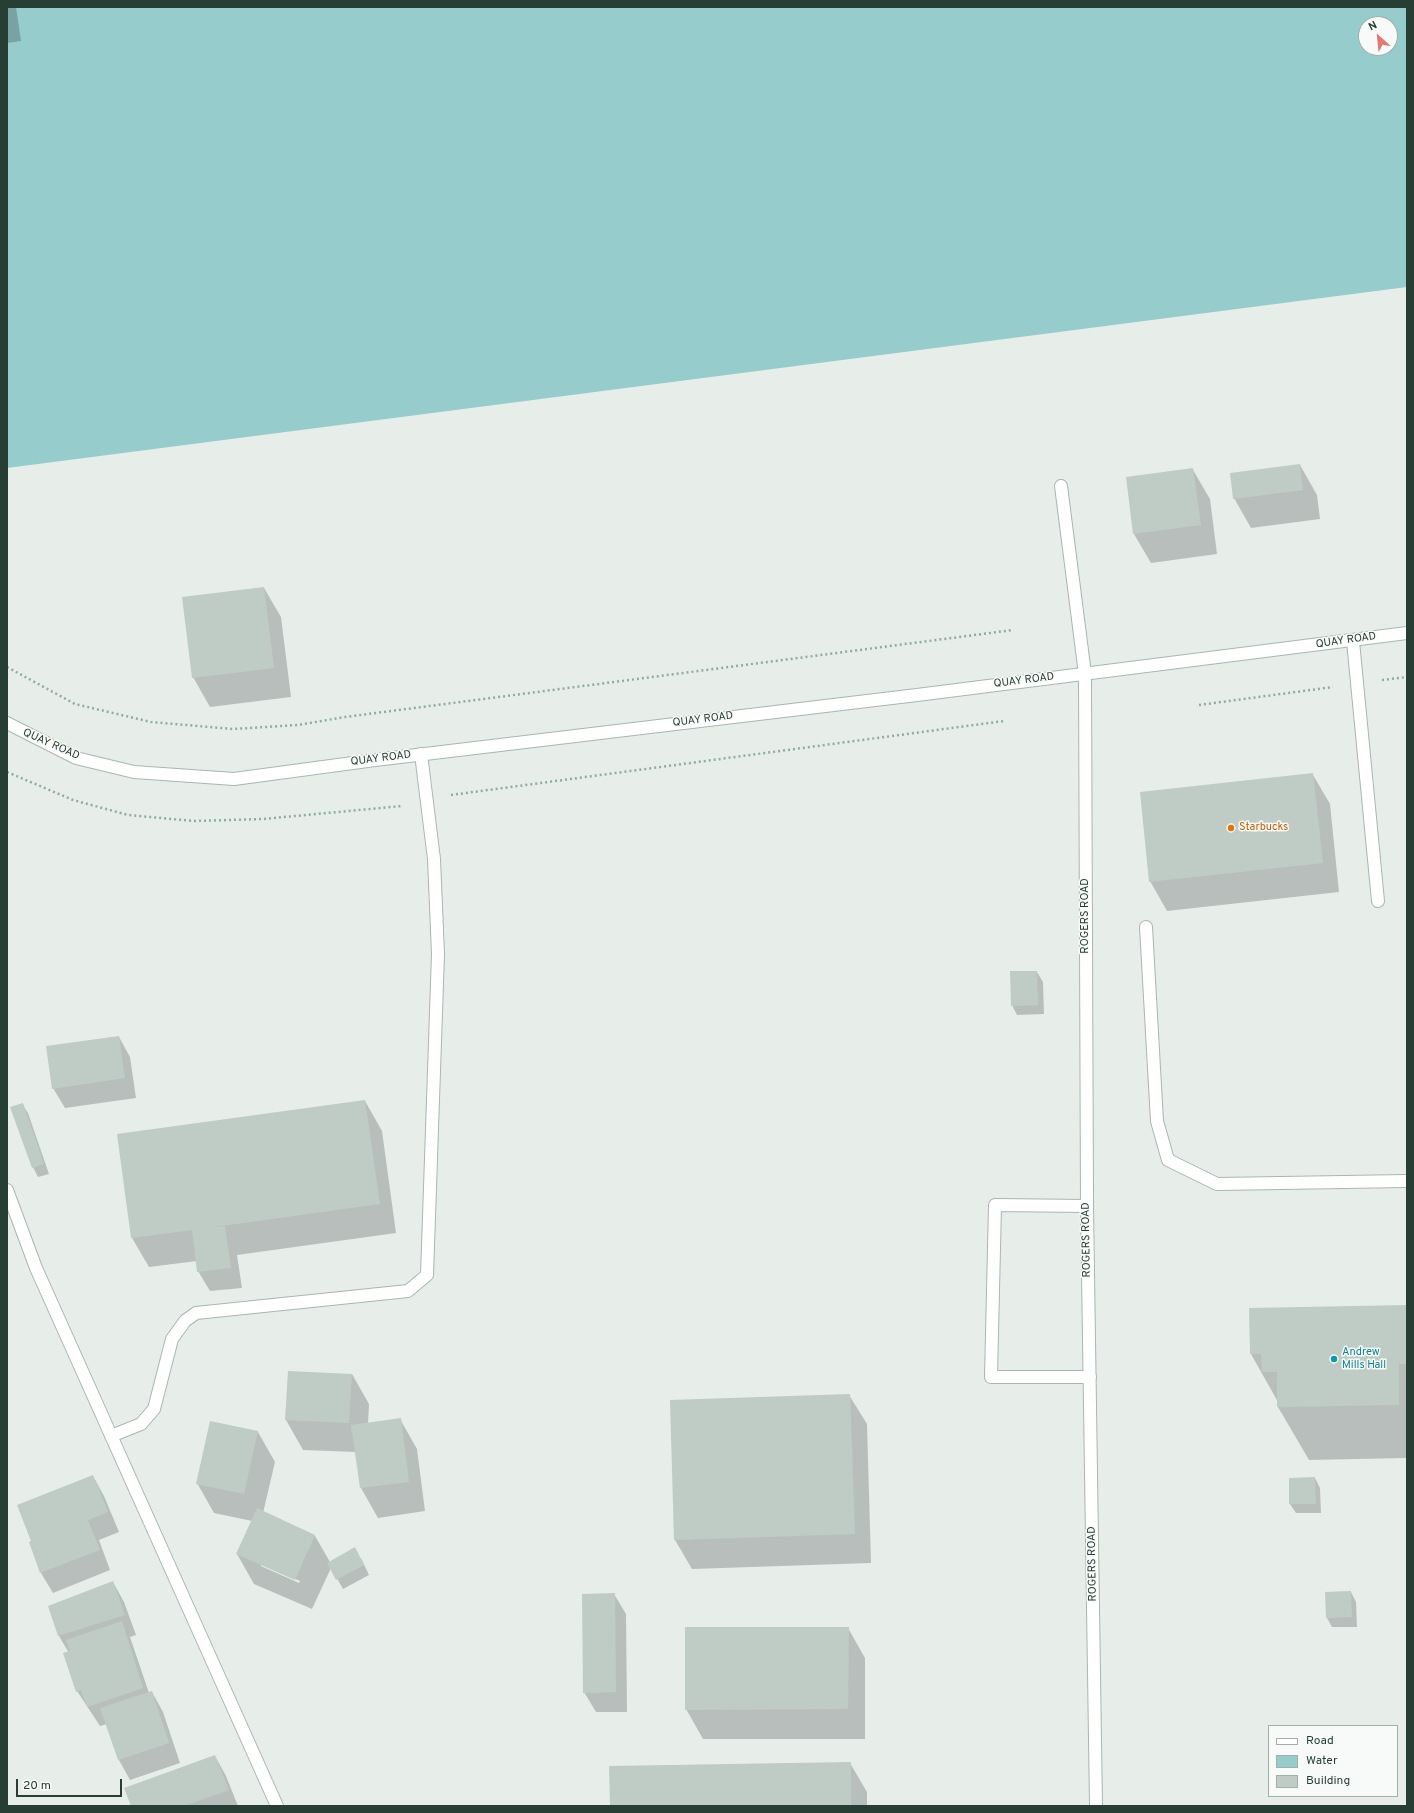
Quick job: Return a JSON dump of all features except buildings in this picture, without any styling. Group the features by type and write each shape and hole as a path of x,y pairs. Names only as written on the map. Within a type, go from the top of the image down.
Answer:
{"main road":[{"name":"ROGERS ROAD","path":"1061,486 1085,674 1087,1206 1096,1806"},
{"name":"QUAY ROAD","path":"7,724 76,758 142,773 234,779 421,754 1085,674 1407,633"},
{"path":"1353,640 1378,901"},
{"path":"111,1436 141,1424 154,1409 172,1339 185,1321 196,1313 408,1291 427,1274 438,954 434,859 421,754"},
{"path":"1146,927 1157,1121 1168,1160 1217,1184 1407,1181"},
{"path":"7,1190 36,1268 277,1806"},
{"path":"1087,1206 995,1205 991,1377 1090,1377"}],"path":[{"path":"7,667 75,704 151,722 233,729 298,725 345,717 1013,630"},
{"path":"1199,705 1407,677"},
{"path":"7,772 73,800 128,815 194,821 263,819 404,806 470,791 1004,721"}],"water":[{"path":"7,7 1407,7 1407,287 7,468"}],"place":[{"name":"Starbucks","path":"1231,828"},
{"name":"Andrew Mills Hall","path":"1334,1359"}]}
